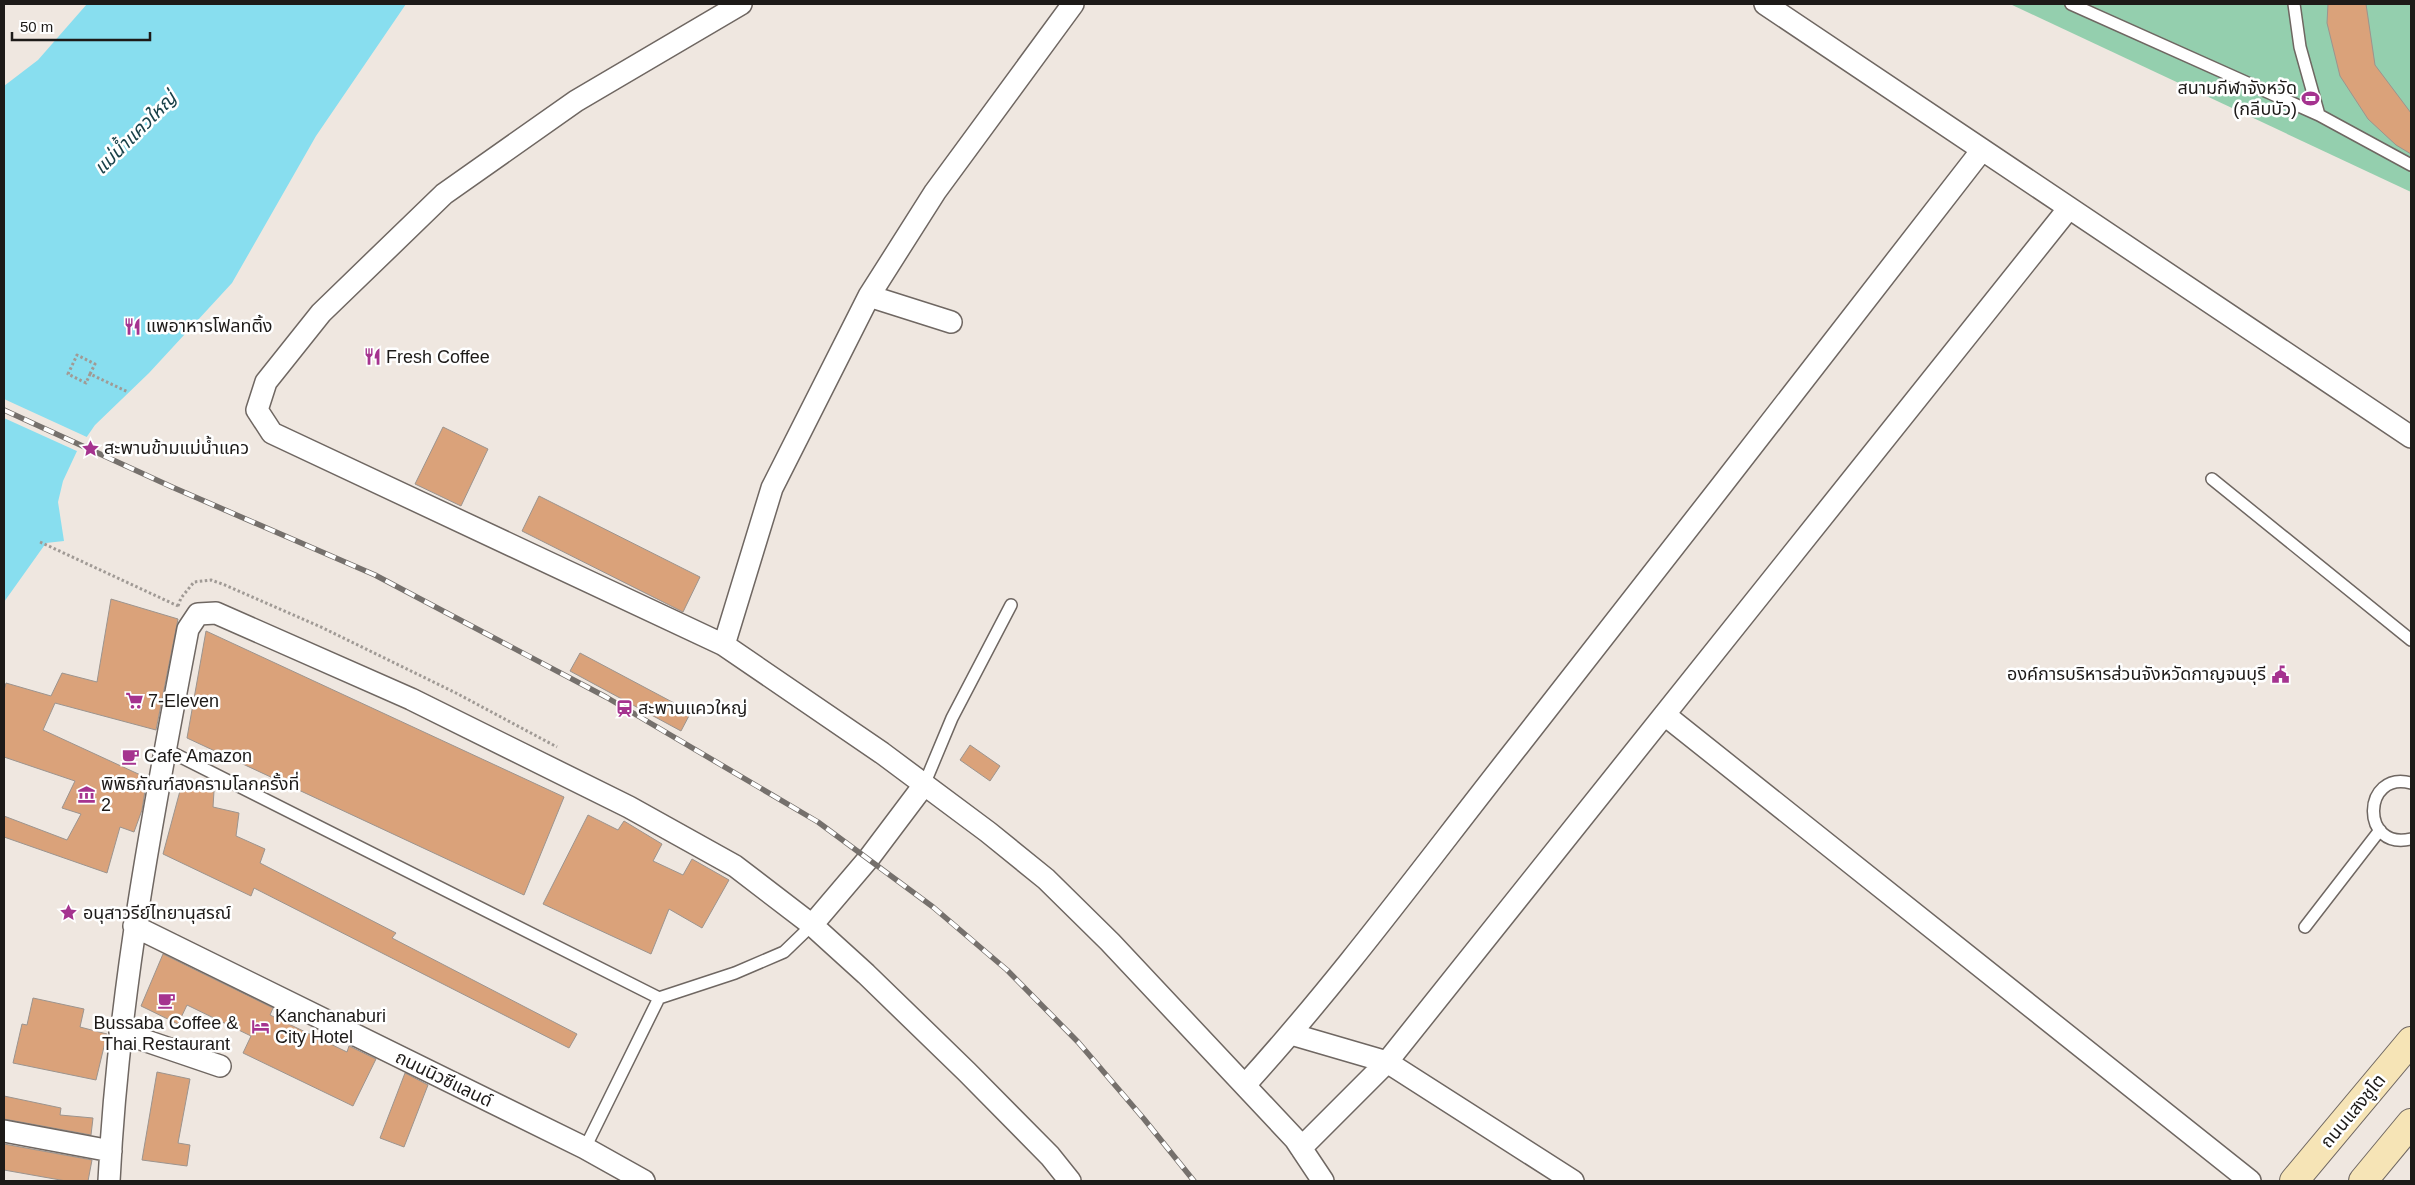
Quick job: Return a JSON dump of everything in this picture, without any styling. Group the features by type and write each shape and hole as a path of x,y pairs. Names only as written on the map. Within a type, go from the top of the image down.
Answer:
{"main road":[{"name":"ถนนแสงชูโต","path":"2294,1181 2411,1041"},
{"path":"2363,1181 2411,1123"}],"street":[{"path":"741,4 576,102 444,194 321,313 266,382 257,410 272,433 724,645 882,753 988,832 1046,880 1110,942 1301,1148 1323,1181"},
{"path":"724,645 772,488 870,296 935,192 1073,4"},
{"path":"1764,4 2411,437"},
{"path":"1244,1085 1291,1034 1699,516 1982,150"},
{"path":"1301,1148 1388,1062 2069,208"},
{"path":"870,296 951,322"},
{"path":"109,1181 120,1032 134,926 165,749 193,622 216,613 411,699 629,807 735,866 812,926 967,1072 1050,1156 1070,1181"},
{"path":"1665,715 2250,1181"},
{"path":"812,926 869,858 924,785"},
{"name":"ถนนนิวซีแลนด์","path":"134,926 585,1148 644,1181"},
{"path":"120,1032 220,1066"},
{"path":"1291,1034 1388,1062 1574,1181"},
{"path":"4,1131 111,1151"}],"lane":[{"path":"2071,4 2318,115 2411,165"},
{"path":"2294,4 2300,47 2318,115"},
{"path":"2212,480 2411,640"},
{"path":"924,785 952,718 1010,605"},
{"path":"165,749 659,998 735,973 784,952 812,926"},
{"path":"2411,783 2400,781 2391,783 2377,796 2373,813 2380,830 2395,840 2411,839"},
{"path":"2304,927 2380,830"},
{"path":"585,1148 659,998"}],"path":[{"path":"77,355 95,364 90,374 86,383 68,374 77,355"},
{"path":"90,374 128,392"},
{"path":"40,542 178,606 193,622"},
{"path":"178,606 181,598"}],"green space":[{"name":"สนามกีฬาจังหวัด (กลีบบัว)","path":"2010,4 2411,4 2411,192"}],"water":[{"name":"แม่น้ำแควใหญ่","path":"87,4 406,4 316,136 232,283 149,373 95,425 77,451 63,481 58,502 64,541 46,543 4,602 4,86 38,60"}],"pier":[{"path":"4,399 89,438 79,452 4,418"}],"building":[{"path":"2328,4 2366,4 2375,65 2411,113 2411,154 2396,145 2368,119 2340,76 2327,23"},
{"path":"443,427 488,449 461,506 415,484"},
{"path":"539,496 700,577 683,612 522,531"},
{"path":"111,599 178,619 156,730 55,703 43,730 147,778 142,810 134,832 120,827 107,873 4,837 4,816 67,840 81,814 62,808 75,781 4,757 4,690 6,683 51,696 62,673 97,682"},
{"path":"206,631 564,797 524,895 187,738"},
{"path":"580,653 691,712 681,731 570,671"},
{"path":"970,745 1000,766 990,781 960,760"},
{"path":"181,787 214,791 213,807 239,813 236,836 265,849 260,863 396,933 392,938 577,1034 569,1048 254,888 251,896 163,854"},
{"path":"588,815 618,830 624,821 662,844 653,861 683,875 692,859 729,880 702,928 669,909 651,954 543,904"},
{"name":"Kanchanaburi City Hotel","path":"163,954 273,1008 270,1015 347,1052 349,1046 376,1059 353,1106 243,1053 251,1036 187,1005 178,1024 141,1006"},
{"path":"33,998 84,1009 80,1027 107,1034 96,1080 13,1063 22,1024 27,1025"},
{"path":"157,1072 190,1079 178,1143 190,1145 187,1166 142,1160"},
{"path":"405,1073 428,1085 404,1147 380,1138"},
{"path":"4,1096 61,1108 60,1115 93,1118 91,1135 4,1119"},
{"path":"4,1144 92,1160 88,1181 66,1181 4,1170"}],"railway":[{"path":"4,410 172,487 375,575 606,697 818,822 933,907 1007,970 1078,1042 1194,1181"}],"place":[{"name":"สนามกีฬาจังหวัด (กลีบบัว)","path":"2311,98"},
{"name":"แพอาหารโฟลทติ้ง","path":"132,326"},
{"name":"Fresh Coffee","path":"372,357"},
{"name":"สะพานข้ามแม่น้ำแคว","path":"90,448"},
{"name":"องค์การบริหารส่วนจังหวัดกาญจนบุรี","path":"2280,674"},
{"name":"7-Eleven","path":"134,701"},
{"name":"สะพานแควใหญ่","path":"624,708"},
{"name":"Cafe Amazon","path":"130,756"},
{"name":"พิพิธภัณฑ์สงครามโลกครั้งที่ 2","path":"87,794"},
{"name":"อนุสาวรีย์ไทยานุสรณ์","path":"69,913"},
{"name":"Bussaba Coffee & Thai Restaurant","path":"166,1000"},
{"name":"Kanchanaburi City Hotel","path":"261,1026"}]}
